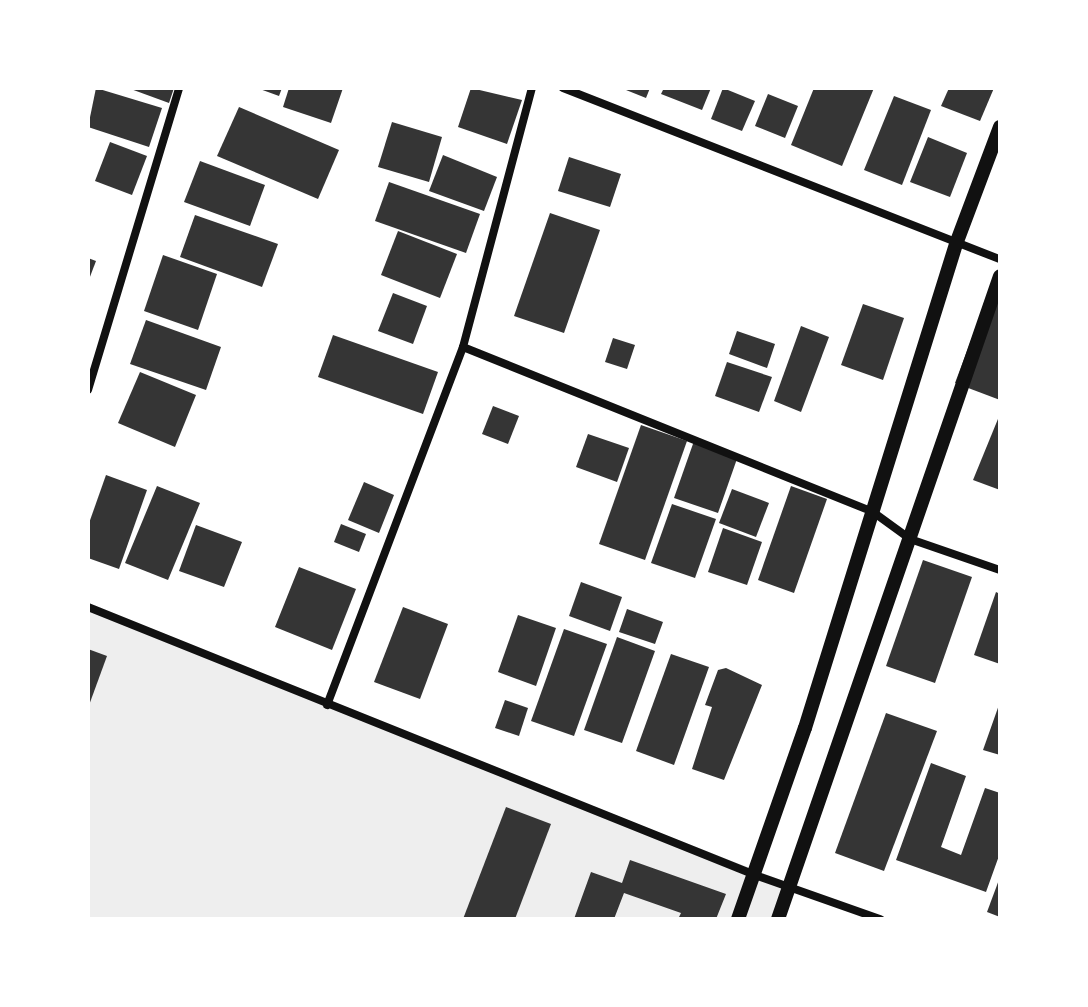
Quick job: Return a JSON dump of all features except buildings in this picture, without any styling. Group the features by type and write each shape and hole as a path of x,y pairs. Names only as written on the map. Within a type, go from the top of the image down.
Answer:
{"street":[{"path":"88,390 179,88"},
{"path":"327,705 463,347 532,88"},
{"path":"563,88 1000,259"},
{"path":"738,919 873,512 956,244 1000,127"},
{"path":"778,919 1000,276"},
{"path":"463,347 873,512 910,539 1000,570"},
{"path":"88,607 755,875 791,884 880,919"}],"shaded area":[{"path":"88,609 791,884 775,919 88,919"}]}
